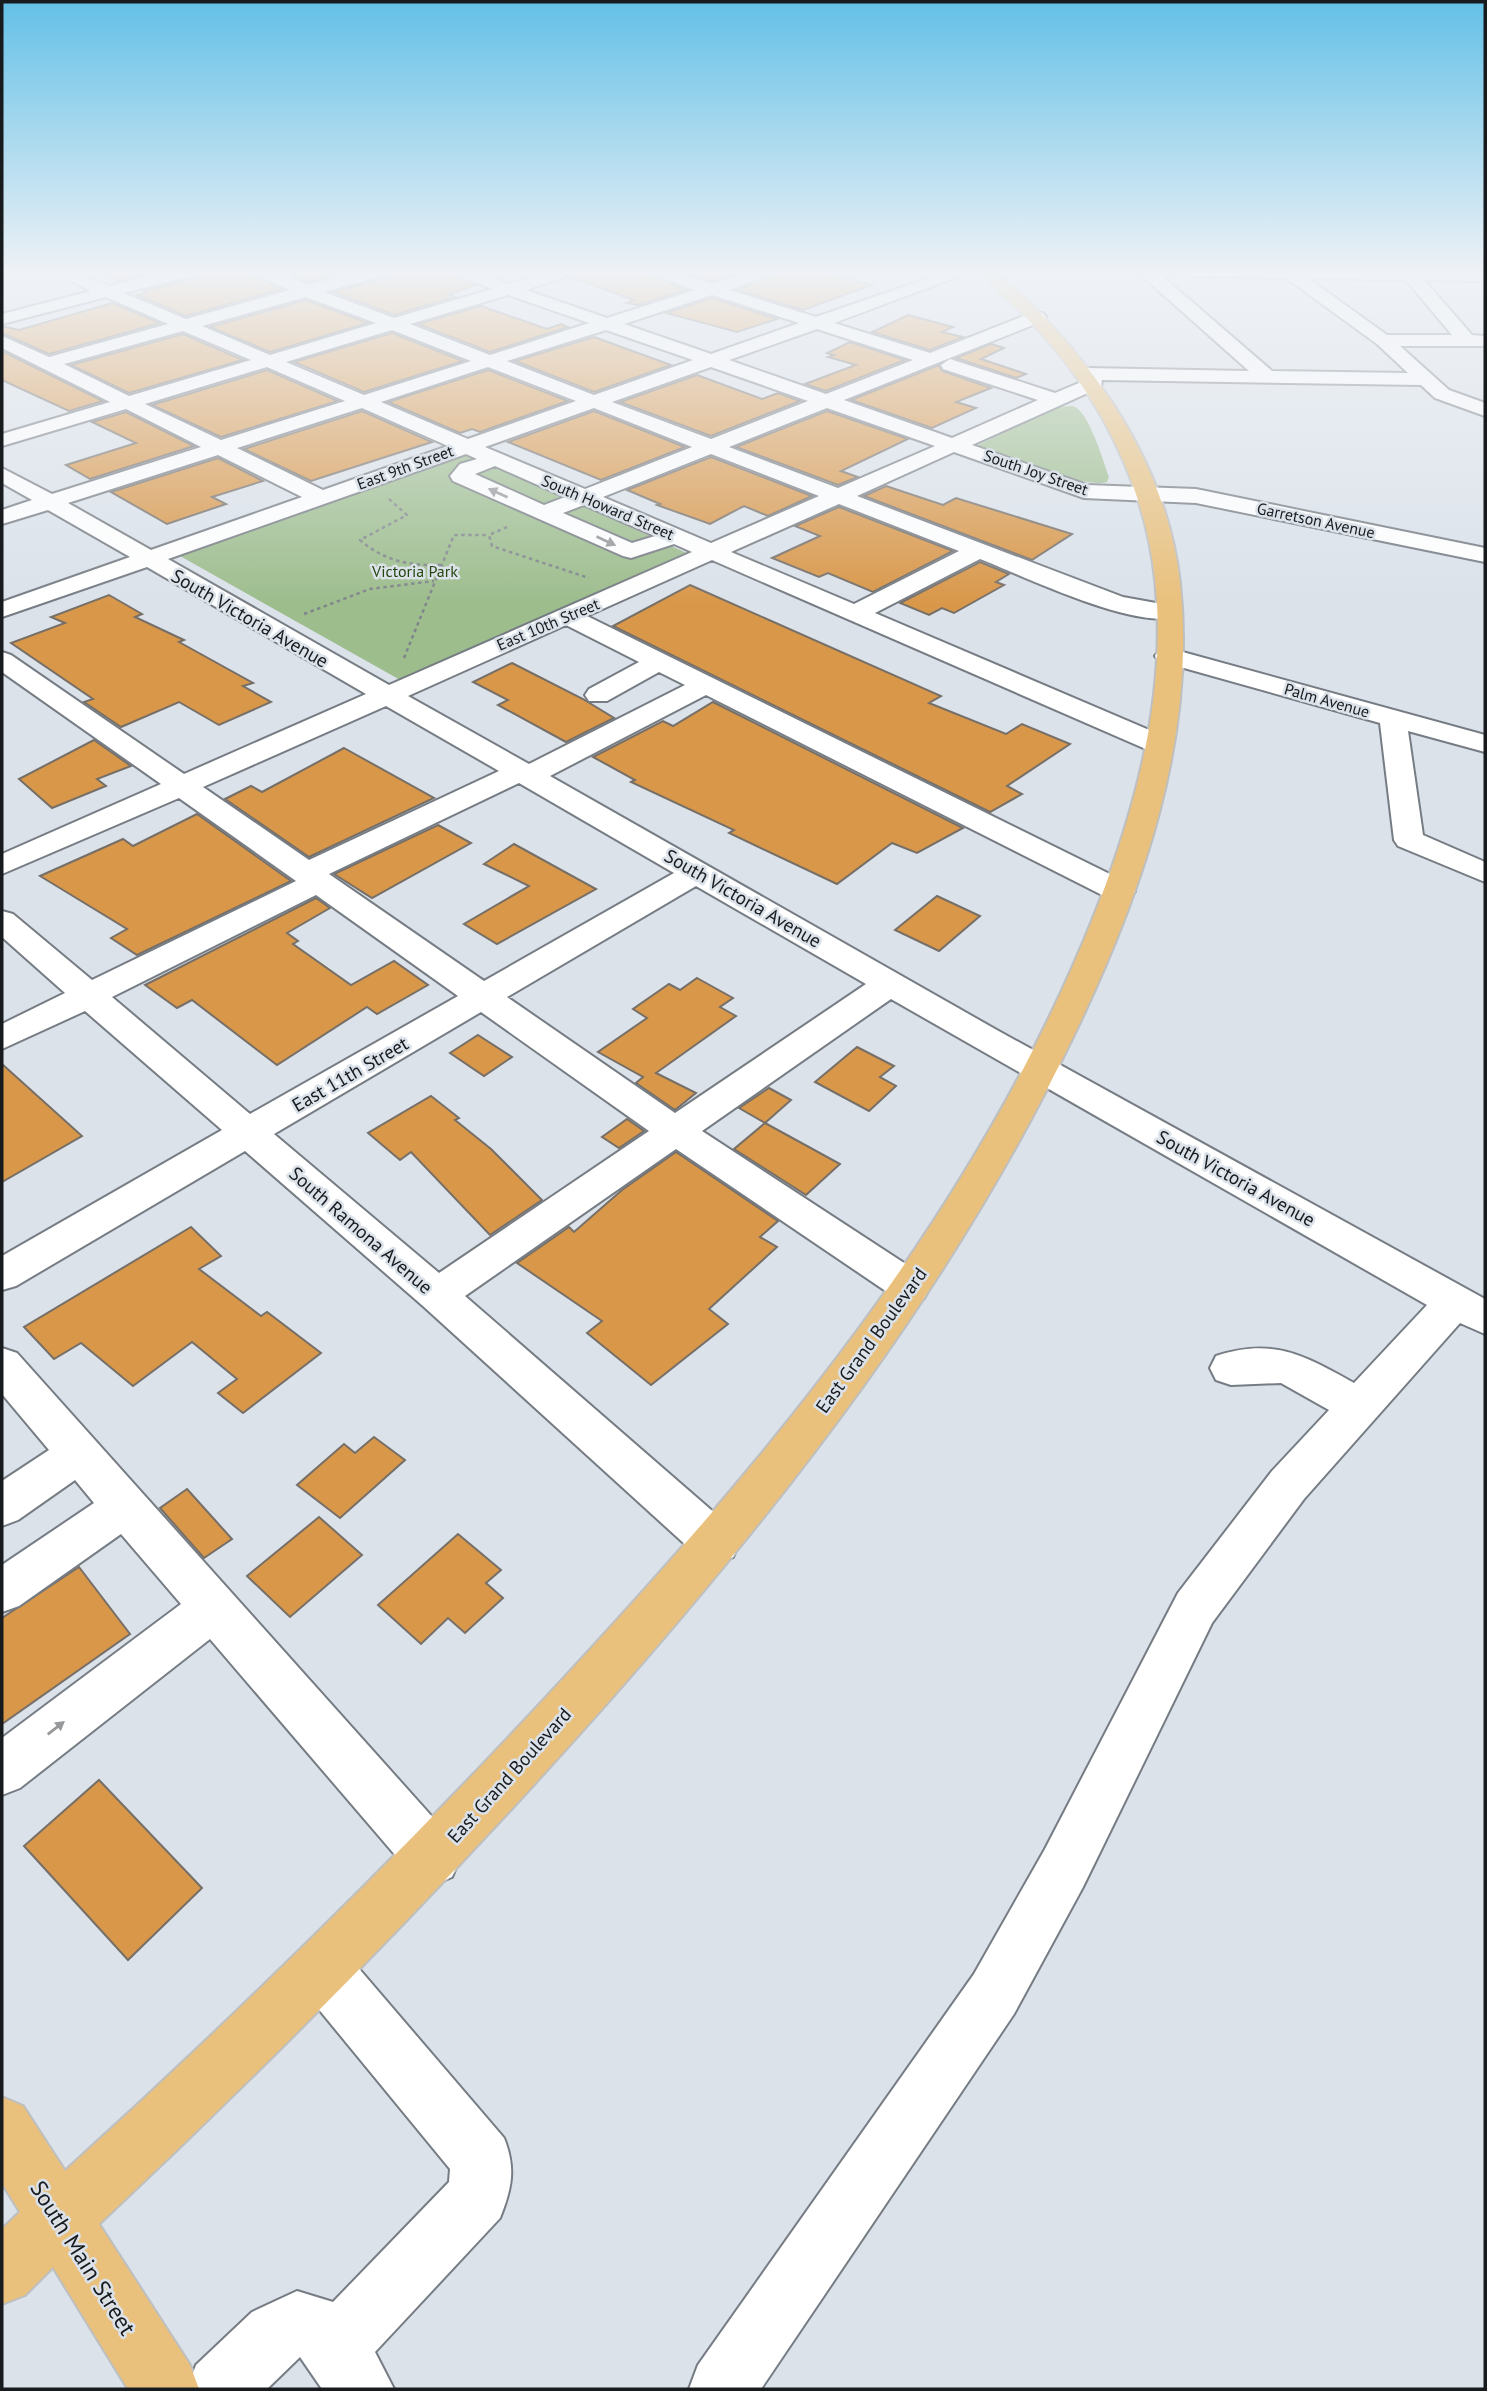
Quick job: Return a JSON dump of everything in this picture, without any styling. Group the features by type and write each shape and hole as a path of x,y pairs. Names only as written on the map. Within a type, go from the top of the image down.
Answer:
{"main road":[{"name":"East Grand Boulevard","path":"2,2272 181,2107 323,1970 433,1858 641,1631 789,1452 910,1287 989,1164 1041,1069 1090,964 1119,891 1141,819 1158,744 1168,656 1169,612 1165,565 1146,494 1125,440 1091,382"},
{"name":"South Main Street","path":"2,2127 166,2389"}],"street":[{"path":"87,382 320,497"},
{"path":"2,440 198,382"},
{"name":"South Howard Street","path":"316,382 1158,744"},
{"path":"2,517 424,382"},
{"path":"545,382 1118,604 1169,612"},
{"name":"East 9th Street","path":"2,610 646,382"},
{"name":"South Joy Street","path":"775,382 1084,491 1146,494"},
{"path":"544,513 828,400 884,382"},
{"path":"999,382 1056,400"},
{"name":"East 10th Street","path":"2,864 1056,400 1086,382"},
{"path":"1429,382 1442,394 1485,410"},
{"path":"496,458 462,472 461,476 631,551 676,536"},
{"name":"South Victoria Avenue","path":"2,474 383,695 1470,1310"},
{"name":"Garretson Avenue","path":"1146,494 1196,496 1485,555"},
{"path":"856,613 979,550"},
{"path":"566,616 1119,891"},
{"name":"Palm Avenue","path":"1168,656 1485,744"},
{"path":"2,660 676,1131 910,1287"},
{"path":"598,695 659,661"},
{"path":"2,1038 88,996 312,877 706,685"},
{"path":"1393,719 1409,840 1485,873"},
{"name":"East 11th Street","path":"2,1275 697,872"},
{"name":"South Ramona Avenue","path":"2,921 437,1295 716,1543"},
{"path":"437,1295 891,983"},
{"path":"722,2389 993,1994 1064,1868 1195,1608 1288,1485 1360,1407 1470,1310"},
{"path":"2,1364 433,1858"},
{"path":"1231,1368 1287,1366 1360,1407"},
{"path":"2,1506 80,1453"},
{"path":"2,1591 126,1506"},
{"path":"2,1770 215,1606"},
{"path":"220,2389 275,2335 297,2324 321,2330 347,2369 478,2196 482,2160 323,1970"}],"path":[{"path":"441,565 416,567 391,561 371,551 360,540 407,515 391,503 388,498 393,493 461,476"},
{"path":"400,668 454,535 489,535 544,513"},
{"path":"489,535 492,546 514,556 570,568 599,583"},
{"path":"303,614 370,589 434,581"}],"green space":[{"path":"1073,406 1085,417 1095,437 1109,477 1107,482 1096,483 1062,477 976,446 1057,407"},
{"name":"Victoria Park","path":"465,451 691,555 402,681 180,556"}],"building":[{"path":"5,382 64,382 103,401 69,411"},
{"path":"105,382 168,382 129,393"},
{"path":"229,382 294,382 338,401 221,437 152,405"},
{"path":"340,382 397,382 364,392"},
{"path":"452,382 518,382 568,401 480,432 472,429 460,433 388,402"},
{"path":"567,382 624,382 594,392"},
{"path":"678,382 715,382 762,399 778,393 800,401 711,436 620,402"},
{"path":"811,382 850,382 826,391 805,384"},
{"path":"897,382 972,382 991,388 956,402 976,408 932,428 851,400"},
{"path":"362,411 432,442 311,481 244,449"},
{"path":"594,411 685,447 601,480 508,442"},
{"path":"827,411 908,439 841,471 858,477 838,485 736,447"},
{"path":"126,412 194,446 90,479 66,465 136,443 92,422"},
{"path":"711,457 812,496 768,516 744,506 710,524 657,505 660,504 627,490"},
{"path":"218,458 263,481 212,497 226,504 167,524 111,492"},
{"path":"886,486 943,505 956,498 1072,534 1032,560 864,496"},
{"path":"839,507 953,551 873,592 828,573 819,577 772,558 820,536 795,526"},
{"path":"980,562 1009,574 996,582 1004,585 954,613 942,608 929,615 900,603"},
{"path":"690,585 941,696 929,703 1006,734 1022,724 1070,744 1007,786 1022,794 990,812 613,626"},
{"path":"109,595 142,614 135,617 184,640 179,642 253,683 243,686 271,702 219,725 179,702 121,727 84,702 93,699 11,643 65,623 51,617"},
{"path":"512,663 614,718 566,742 498,705 508,700 473,682"},
{"path":"713,702 963,828 917,853 892,843 837,884 729,833 734,830 631,782 635,780 593,757 663,721 673,726"},
{"path":"94,740 131,766 97,779 106,786 52,808 19,779"},
{"path":"344,748 434,798 309,857 225,799 251,786 262,792"},
{"path":"197,814 291,881 137,955 111,938 127,929 40,876 123,839 133,846"},
{"path":"438,825 471,843 372,898 334,874"},
{"path":"514,844 596,889 497,944 464,924 529,886 484,864"},
{"path":"937,896 980,916 939,951 895,930"},
{"path":"316,898 330,908 287,933 298,941 293,944 351,985 394,961 428,985 377,1014 367,1007 277,1065 192,1000 177,1008 145,985"},
{"path":"697,978 733,998 720,1007 736,1016 656,1073 696,1093 675,1110 636,1083 643,1077 598,1052 647,1018 633,1009 669,984 680,990"},
{"path":"478,1035 512,1057 484,1076 450,1053"},
{"path":"857,1047 894,1066 880,1077 896,1086 869,1111 815,1082"},
{"path":"2,1064 82,1136 2,1182"},
{"path":"769,1088 791,1100 765,1123 739,1108"},
{"path":"431,1096 459,1118 455,1120 491,1149 542,1200 490,1235 411,1152 400,1160 368,1133"},
{"path":"627,1119 644,1131 619,1148 602,1137"},
{"path":"765,1123 840,1164 806,1195 734,1149"},
{"path":"676,1152 778,1221 760,1237 777,1247 709,1309 728,1324 651,1385 587,1333 602,1321 517,1263 569,1227 574,1232 622,1190"},
{"path":"191,1227 221,1256 199,1269 261,1316 267,1312 321,1353 243,1413 218,1393 237,1379 192,1342 133,1386 81,1343 54,1359 24,1327"},
{"path":"374,1437 405,1460 340,1518 297,1485 344,1444 355,1453"},
{"path":"187,1489 232,1539 204,1558 160,1508"},
{"path":"319,1517 362,1555 290,1617 247,1576"},
{"path":"458,1534 501,1570 486,1583 503,1598 465,1633 448,1618 421,1644 378,1605"},
{"path":"79,1567 130,1634 2,1724 2,1618"},
{"path":"99,1780 202,1888 128,1960 24,1846"}]}
